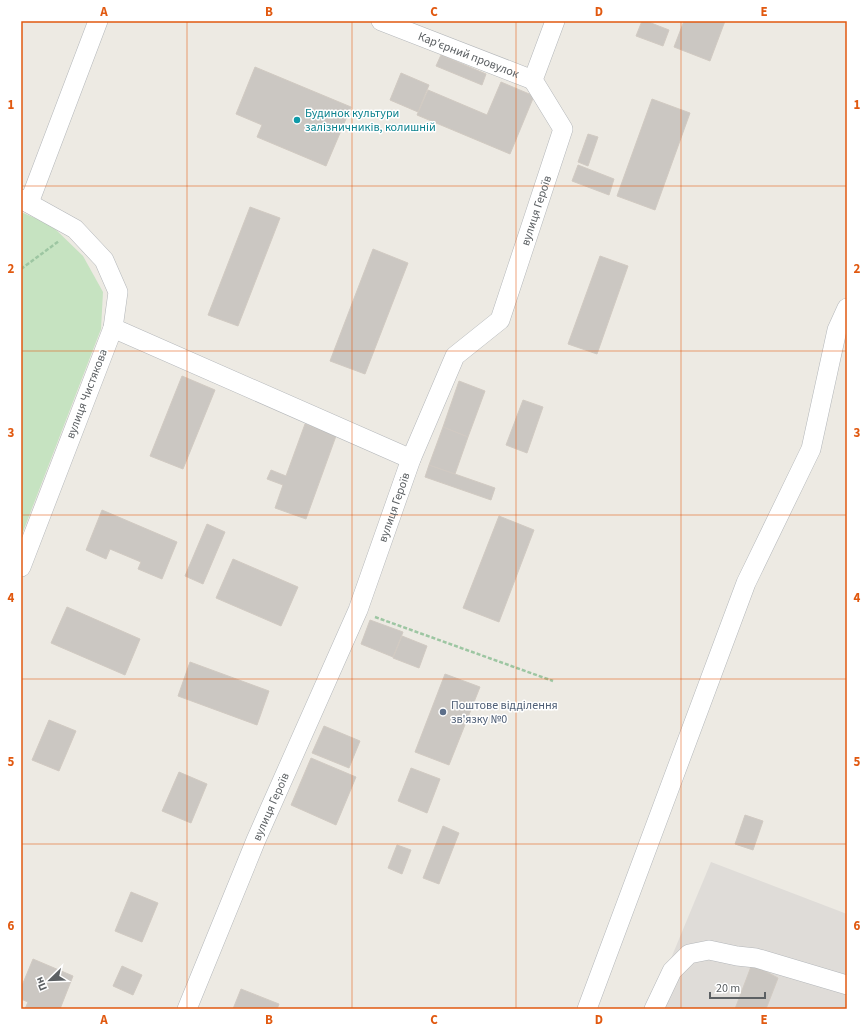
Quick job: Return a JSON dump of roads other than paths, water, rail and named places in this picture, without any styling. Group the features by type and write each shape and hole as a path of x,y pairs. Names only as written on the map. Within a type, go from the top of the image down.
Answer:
{"street":[{"path":"25,201 98,21"},
{"name":"Кар'єрний провулок","path":"381,21 533,80"},
{"path":"533,80 555,21"},
{"name":"вулиця Героїв","path":"187,1009 256,840 358,610 411,459 455,356 500,320 563,129 533,80"},
{"name":"вулиця Чистякова","path":"21,567 113,328 118,292 104,260 75,229 25,201"},
{"path":"587,1009 746,583 810,449 837,330 847,308"},
{"path":"113,328 411,459"},
{"path":"654,1009 672,970 689,954 709,950 737,956 756,958 847,985"}],"place":[{"name":"Будинок культури залізничників, колишній","path":"297,120"},
{"name":"Поштове відділення зв'язку №0","path":"443,712"}]}
